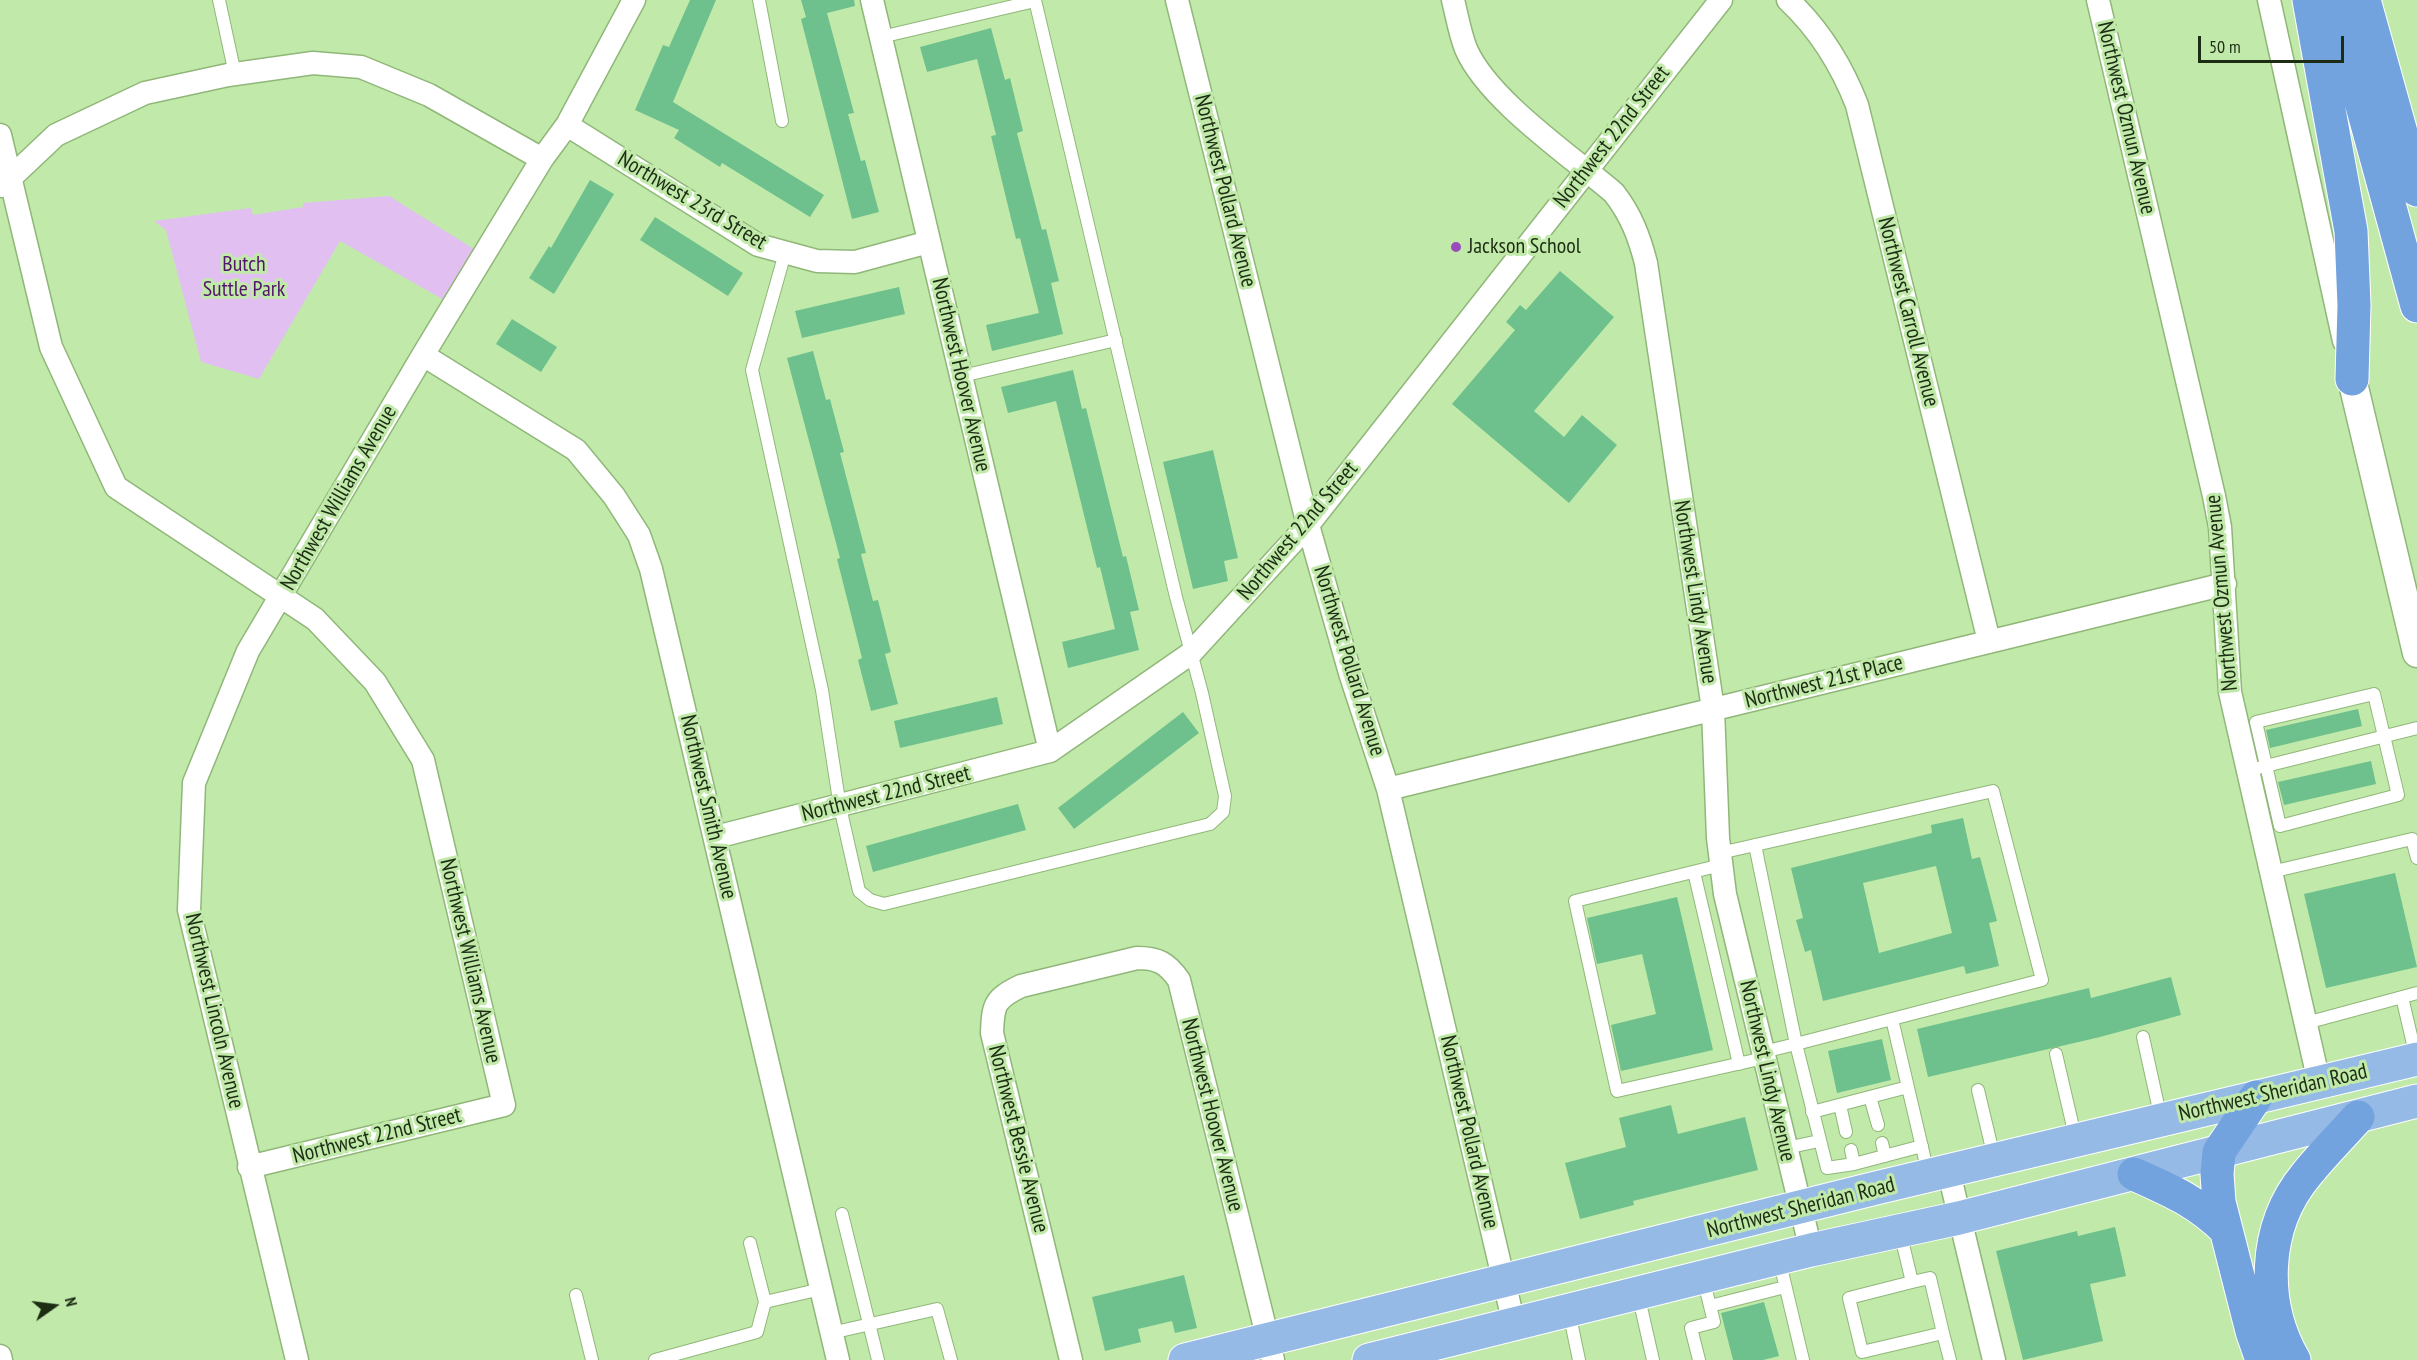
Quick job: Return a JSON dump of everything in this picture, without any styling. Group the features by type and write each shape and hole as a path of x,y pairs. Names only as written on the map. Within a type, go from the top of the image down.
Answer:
{"highway":[{"path":"2309,0 2351,231 2354,305 2352,379"},
{"path":"2333,0 2417,306"},
{"path":"2364,0 2417,190"},
{"path":"2379,0 2387,17 2417,114"},
{"path":"2256,1097 2219,1152 2217,1174 2219,1202 2262,1360"},
{"path":"2294,1360 2279,1329 2272,1306 2271,1260 2276,1236 2284,1212 2305,1176 2358,1117"},
{"path":"2134,1174 2175,1192 2206,1210 2226,1230"}],"main road":[{"name":"Northwest Sheridan Road","path":"1185,1360 1270,1350 1504,1281 1800,1208 1864,1174 1933,1165 1995,1161 2417,1060"},
{"name":"Northwest Sheridan Road","path":"1378,1359 1638,1293 1706,1291 1782,1272 1811,1250 1959,1218 2417,1101"}],"street":[{"name":"Northwest Williams Avenue","path":"504,1105 423,760 375,682 315,619 280,596 542,159 567,125 634,0"},
{"name":"Northwest Hoover Avenue","path":"872,0 1050,751"},
{"name":"Northwest Pollard Avenue","path":"1177,0 1308,525 1350,673 1388,789 1514,1324"},
{"name":"Northwest Lindy Avenue","path":"1453,0 1466,48 1487,82 1505,102 1614,193 1628,211 1639,237 1646,263 1713,709 1720,859 1727,904 1811,1250"},
{"name":"Northwest 22nd Street","path":"716,837 840,807 1050,751 1190,654 1308,525 1721,0"},
{"name":"Northwest Carroll Avenue","path":"1788,0 1804,15 1833,53 1857,105 1989,641"},
{"name":"Northwest Ozmun Avenue","path":"2098,0 2214,496 2220,527 2227,669 2247,724 2271,828 2271,872 2319,1082"},
{"path":"2269,0 2352,379 2417,653"},
{"path":"5,182 56,135 146,93 235,74 314,63 361,67 429,95 542,159"},
{"name":"Northwest 23rd Street","path":"567,125 758,245 817,261 855,262 929,242"},
{"path":"0,135 5,182 51,347 116,487 280,596"},
{"name":"Northwest Smith Avenue","path":"423,355 576,450 614,496 639,535 651,569 716,837 838,1360"},
{"name":"Northwest 21st Place","path":"1388,789 2224,584"},
{"name":"Northwest Lincoln Avenue","path":"280,596 248,651 194,783 189,910 297,1360"},
{"name":"Northwest Hoover Avenue","path":"1077,972 1137,958 1156,958 1170,966 1179,980 1270,1350"},
{"name":"Northwest Bessie Avenue","path":"1071,1360 992,1034 993,1008 1003,995 1021,986 1077,972"},
{"name":"Northwest 22nd Street","path":"249,1167 504,1105"},
{"path":"1933,1165 1959,1218 1995,1360"}],"lane":[{"path":"219,0 235,74"},
{"path":"759,0 782,122"},
{"path":"785,253 752,370 822,690 840,807 860,891 870,900 884,903 1210,824 1222,812 1225,796 1035,0 881,37"},
{"path":"962,376 1116,340"},
{"path":"2247,724 2374,694 2398,795 2271,828"},
{"path":"2257,769 2417,728"},
{"path":"1993,791 2042,980 1796,1044 1738,1064 1617,1092 1575,901 1694,872 1755,845 1993,791"},
{"path":"2271,872 2412,838 2417,858"},
{"path":"1755,845 1796,1044 1827,1168 1864,1174 1885,1156"},
{"path":"1694,872 1738,1064"},
{"path":"2306,1023 2417,993"},
{"path":"2402,997 2417,1060"},
{"path":"1885,1156 1933,1165 1908,1087 1892,1018"},
{"path":"2143,1037 2161,1120"},
{"path":"2056,1054 2076,1141"},
{"path":"1812,1112 1908,1087"},
{"path":"1978,1090 1995,1161"},
{"path":"1870,1097 1878,1125"},
{"path":"1840,1105 1846,1132"},
{"path":"1786,1148 1819,1141"},
{"path":"1882,1143 1885,1156"},
{"path":"1851,1150 1864,1174"},
{"path":"842,1214 878,1360"},
{"path":"1900,1230 1912,1282"},
{"path":"655,1360 757,1332 765,1302 750,1244"},
{"path":"1782,1272 1803,1360"},
{"path":"1943,1333 1862,1352 1849,1298 1930,1278 1950,1360"},
{"path":"765,1302 821,1289"},
{"path":"1700,1360 1691,1328 1714,1322 1706,1291"},
{"path":"1638,1293 1653,1360"},
{"path":"576,1295 592,1360"},
{"path":"831,1333 937,1309 951,1360"},
{"path":"1568,1310 1579,1360"}],"green space":[{"name":"Butch Suttle Park","path":"389,196 474,249 444,300 340,241 259,379 201,362 166,230 154,221 251,208 253,215 303,207 303,203"}],"building":[{"path":"690,0 716,0 673,102 824,195 810,217 722,163 720,167 674,138 679,130 635,110 663,45 669,47"},
{"path":"801,0 854,0 855,6 827,13 854,113 848,114 861,161 865,160 879,212 852,219 801,19 806,17"},
{"path":"991,28 1005,80 1010,78 1023,131 1017,133 1042,230 1046,229 1059,281 1051,283 1063,334 992,351 986,325 1039,313 1020,238 1016,239 991,136 996,135 977,59 927,72 920,47"},
{"path":"590,180 614,194 554,294 529,278 549,246 551,248"},
{"path":"655,217 743,273 728,296 640,240"},
{"path":"1560,271 1614,317 1534,411 1564,437 1582,415 1617,445 1569,503 1452,404 1515,330 1506,322 1520,305 1526,310"},
{"path":"899,287 905,314 802,338 795,311"},
{"path":"512,319 557,347 541,372 496,344"},
{"path":"813,351 826,400 830,399 844,452 840,453 866,553 861,554 873,601 878,600 891,652 885,654 898,704 871,711 858,660 862,658 837,559 840,558 787,358"},
{"path":"1073,370 1082,409 1086,408 1123,557 1126,556 1139,610 1130,612 1139,650 1068,668 1062,642 1115,629 1100,567 1097,568 1056,401 1008,413 1001,387"},
{"path":"1213,450 1238,558 1224,561 1228,581 1193,589 1163,462"},
{"path":"997,697 1003,724 900,748 894,721"},
{"path":"2358,709 2362,726 2270,748 2266,730"},
{"path":"1183,712 1199,733 1074,829 1058,808"},
{"path":"2371,761 2376,784 2284,805 2278,782"},
{"path":"1018,804 1026,830 873,872 866,846"},
{"path":"1963,818 1972,859 1980,857 1997,921 1989,923 1999,966 1966,974 1964,966 1823,1001 1811,950 1805,952 1796,920 1803,918 1791,868 1932,833 1931,825","holes":["1936,866 1952,933 1879,953 1863,883"]},
{"path":"2395,873 2417,967 2326,988 2304,894"},
{"path":"1677,897 1713,1050 1621,1071 1611,1025 1656,1014 1642,954 1597,964 1587,918"},
{"path":"2171,977 2181,1015 2100,1037 1928,1077 1917,1029 2089,988 2091,998"},
{"path":"1882,1039 1891,1080 1837,1093 1828,1051"},
{"path":"1671,1105 1678,1134 1745,1117 1758,1170 1633,1201 1634,1205 1580,1219 1565,1163 1626,1147 1619,1118"},
{"path":"2115,1227 2126,1276 2090,1284 2103,1341 2023,1360 1996,1251 2077,1231 2078,1236"},
{"path":"1184,1275 1197,1328 1175,1333 1172,1321 1138,1329 1141,1342 1105,1351 1092,1297"},
{"path":"1764,1302 1779,1356 1763,1360 1733,1360 1721,1313"}],"place":[{"name":"Jackson School","path":"1456,247"}]}
